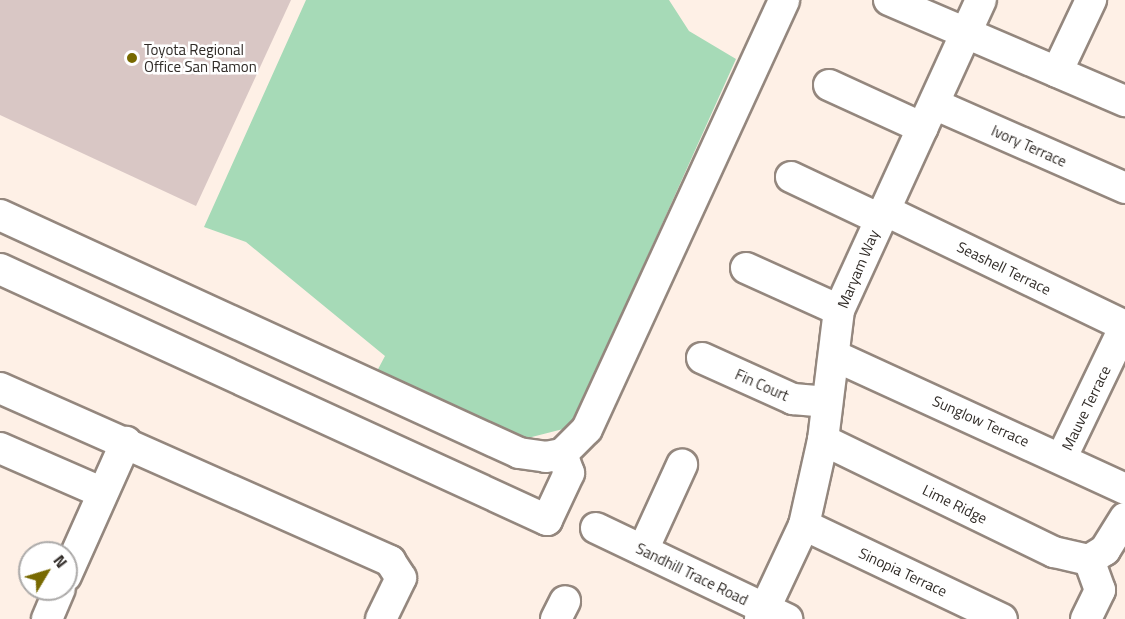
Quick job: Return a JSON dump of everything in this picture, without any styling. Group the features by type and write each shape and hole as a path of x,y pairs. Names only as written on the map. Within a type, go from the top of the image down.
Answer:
{"street":[{"path":"0,215 519,453 546,457 562,454 587,429 784,0"},
{"path":"889,0 1125,101"},
{"name":"Maryam Way","path":"771,616 804,525 823,440 825,402 836,356 839,310 981,0"},
{"path":"1057,72 1091,0"},
{"name":"Ivory Terrace","path":"829,85 928,116 1125,188"},
{"name":"Seashell Terrace","path":"791,177 882,215 1125,326"},
{"path":"746,268 839,310"},
{"path":"0,269 547,520 569,473 562,454"},
{"name":"Mauve Terrace","path":"1062,457 1125,326"},
{"name":"Sunglow Terrace","path":"836,356 1062,457 1125,489"},
{"name":"Fin Court","path":"702,358 793,399 825,402"},
{"path":"0,388 390,561 401,578 381,619"},
{"name":"Lime Ridge","path":"823,440 1054,552 1089,560"},
{"path":"78,549 126,442"},
{"path":"0,448 103,494"},
{"path":"643,550 682,465"},
{"name":"Sinopia Terrace","path":"804,525 1002,619"},
{"path":"1086,619 1100,590 1089,560 1106,550 1123,527"},
{"name":"Sandhill Trace Road","path":"596,528 771,616"},
{"path":"47,619 55,601"}],"green space":[{"path":"306,0 669,0 689,31 736,59 571,427 520,440 376,373 385,356 246,242 204,227"}],"building":[{"name":"Toyota Regional Office San Ramon","path":"0,0 291,0 196,206 0,115"}],"place":[{"name":"Toyota Regional Office San Ramon","path":"132,58"}]}
